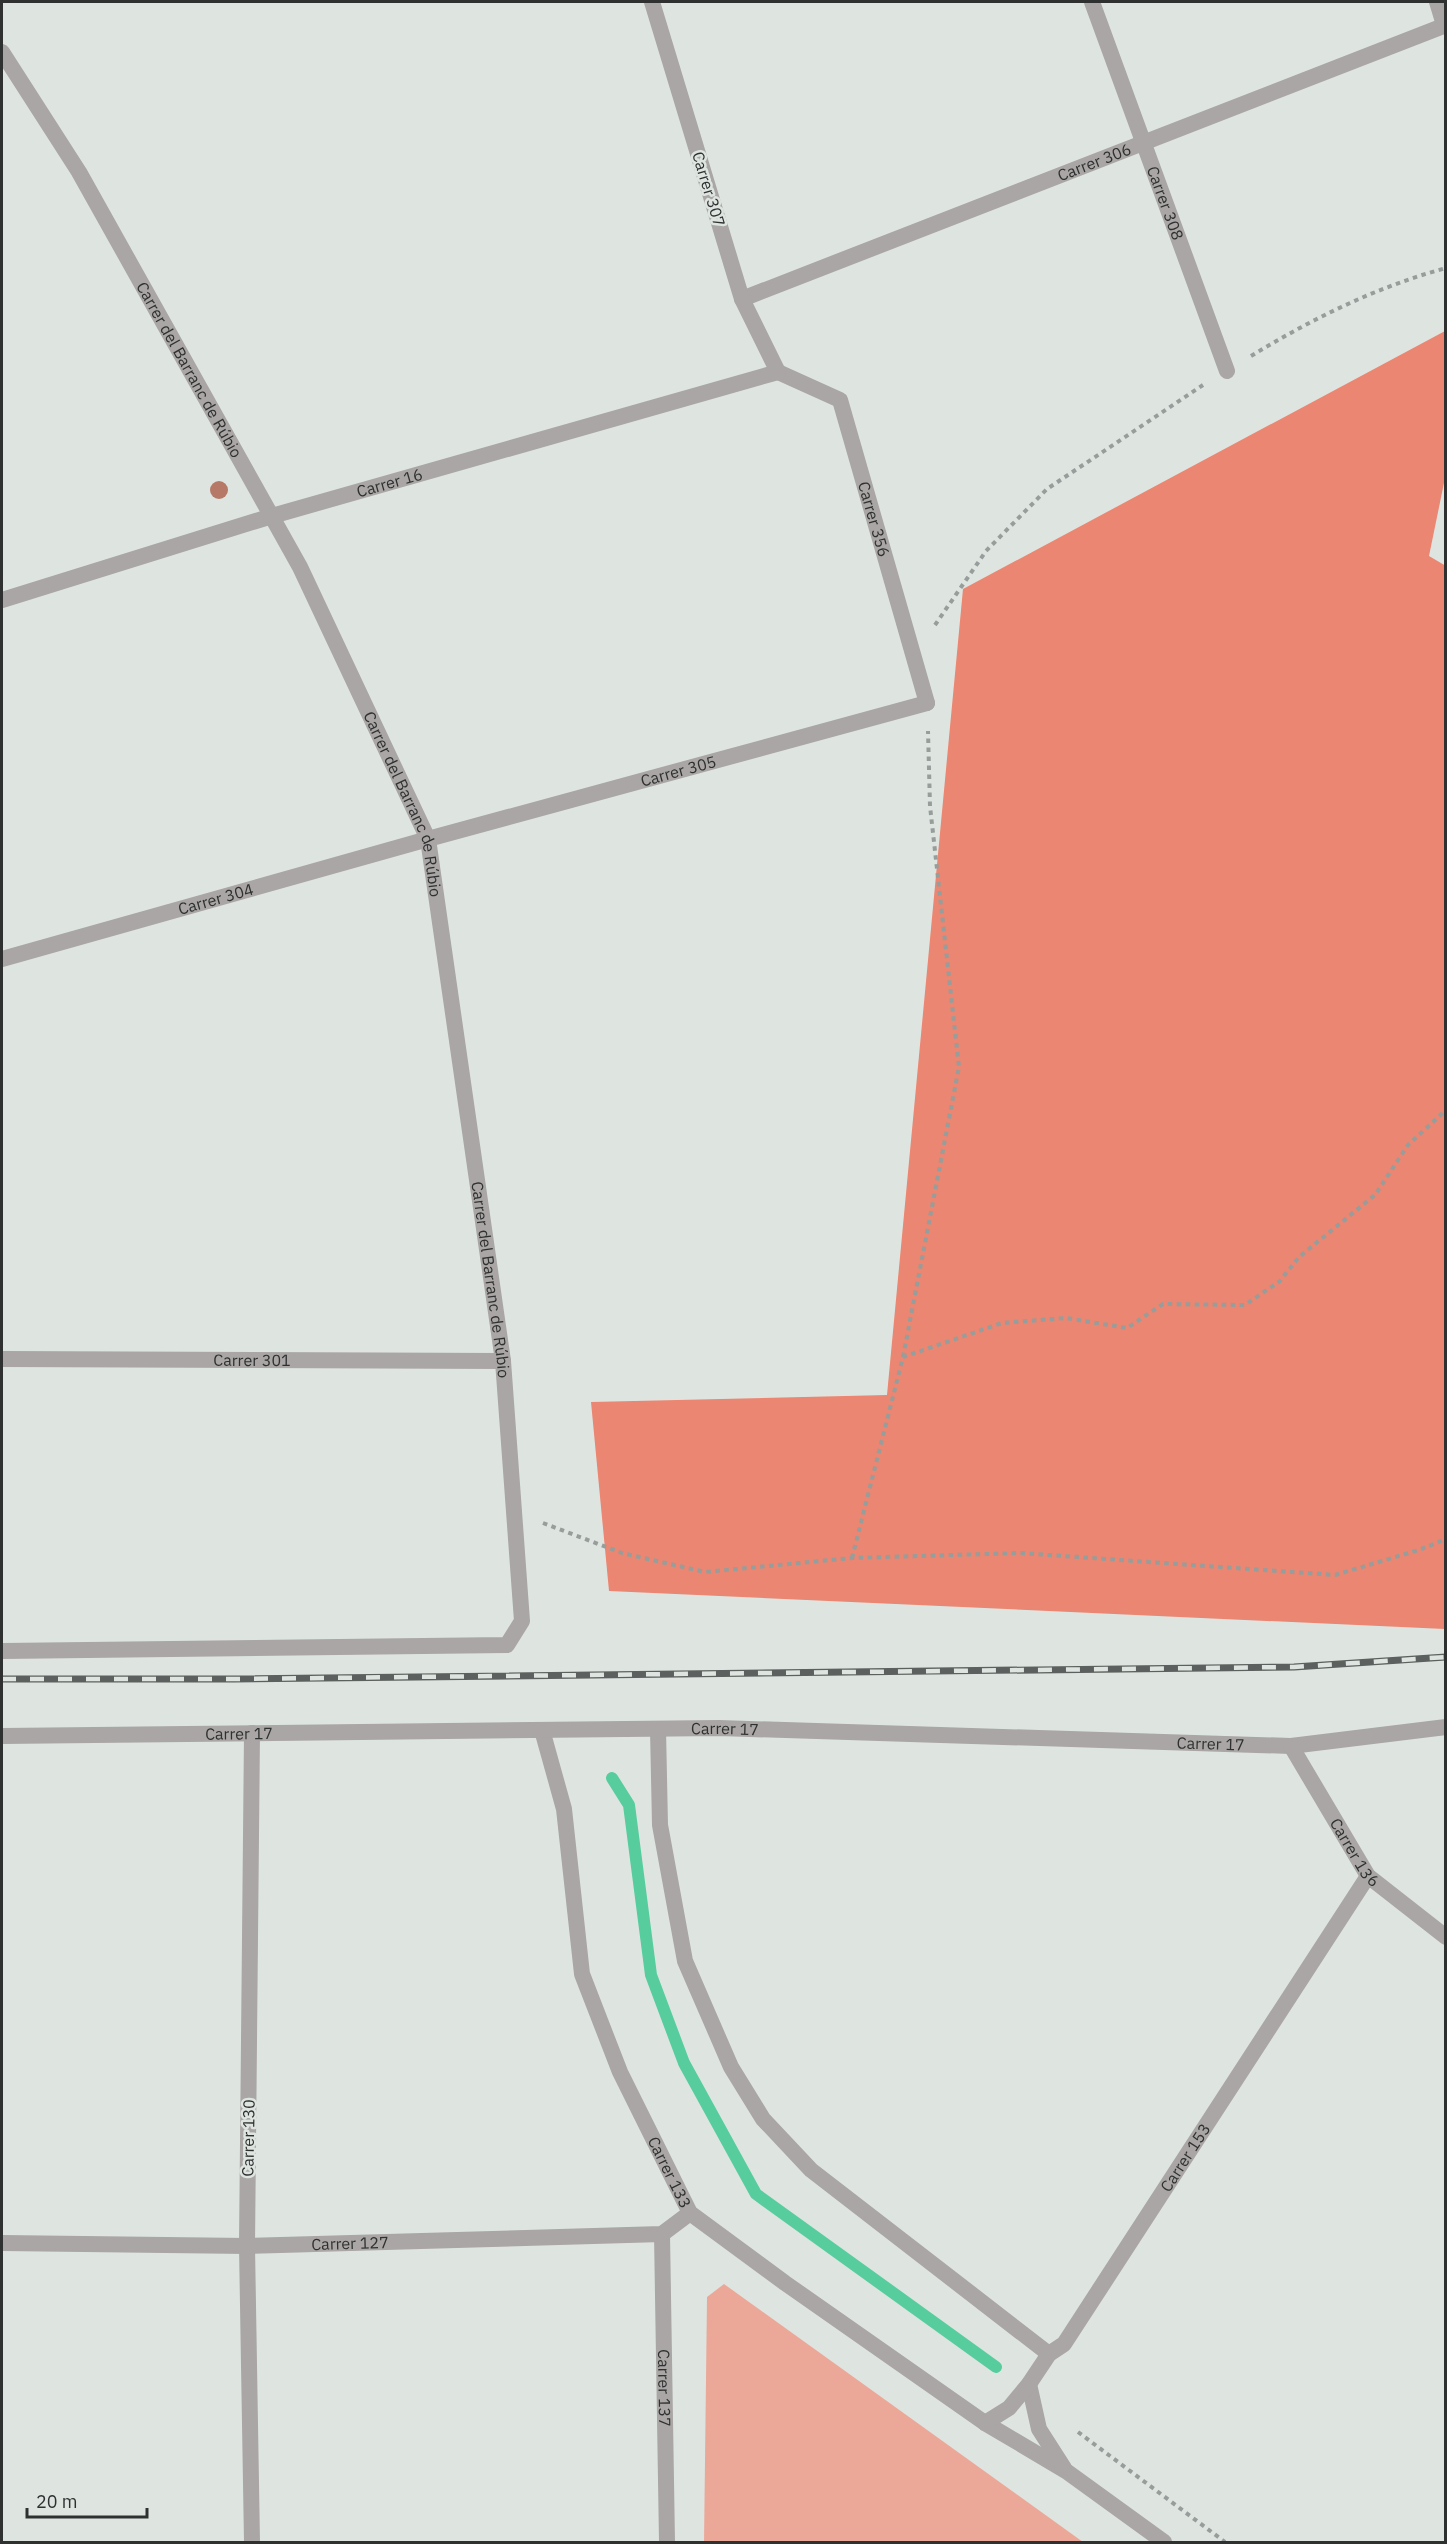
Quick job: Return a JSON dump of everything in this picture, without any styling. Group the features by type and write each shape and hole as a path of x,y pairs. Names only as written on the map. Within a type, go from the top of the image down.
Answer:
{"street":[{"name":"Carrer 307","path":"652,2 742,299 778,372"},
{"name":"Carrer 308","path":"1092,2 1227,371"},
{"path":"1437,2 1445,25"},
{"name":"Carrer 306","path":"742,299 1445,25"},
{"name":"Carrer del Barranc de Rúbio","path":"2,52 79,172 300,567 428,839 503,1361 522,1621 507,1645 2,1651"},
{"name":"Carrer 16","path":"2,600 272,516 778,372"},
{"name":"Carrer 356","path":"778,372 840,400 927,703"},
{"name":"Carrer 305","path":"428,839 927,703"},
{"name":"Carrer 304","path":"2,959 428,839"},
{"name":"Carrer 301","path":"2,1359 503,1361"},
{"name":"Carrer 17","path":"2,1736 719,1728 1291,1746 1446,1727"},
{"path":"658,1729 660,1826 685,1961 731,2067 763,2119 811,2170 1048,2354"},
{"name":"Carrer 133","path":"542,1730 564,1809 582,1974 620,2072 690,2213 785,2283 985,2423 1066,2471 1164,2542"},
{"name":"Carrer 130","path":"252,1733 247,2246 252,2542"},
{"name":"Carrer 136","path":"1291,1746 1368,1876 1446,1937"},
{"name":"Carrer 153","path":"985,2423 1009,2408 1029,2384 1048,2354 1064,2344 1368,1876"},
{"path":"662,2234 690,2213"},
{"name":"Carrer 127","path":"2,2243 247,2246 662,2234"},
{"name":"Carrer 137","path":"662,2234 667,2542"},
{"name":"Carrer 133","path":"1029,2384 1040,2429 1066,2471"}],"path":[{"path":"934,635 935,624 986,551 1047,489 1227,371 1302,325 1402,280 1446,268"},
{"path":"852,1558 903,1357 959,1067 930,806 927,703"},
{"path":"903,1357 1002,1323 1066,1318 1127,1328 1163,1304 1245,1305 1280,1281 1299,1257 1375,1195 1408,1145 1446,1110"},
{"path":"514,1511 622,1553 705,1572 852,1558 1020,1553 1335,1575 1419,1550 1446,1539"},
{"path":"1070,2426 1225,2542"}],"shaded area":[{"path":"1445,331 1445,478 1429,556 1446,566 1445,1629 609,1591 591,1402 887,1395 963,589"},
{"path":"724,2284 1083,2542 704,2542 707,2297"}],"waterway":[{"path":"612,1778 629,1805 651,1975 684,2063 756,2194 996,2367"}],"railway":[{"path":"2,1679 234,1679 1294,1667 1446,1657"}]}
